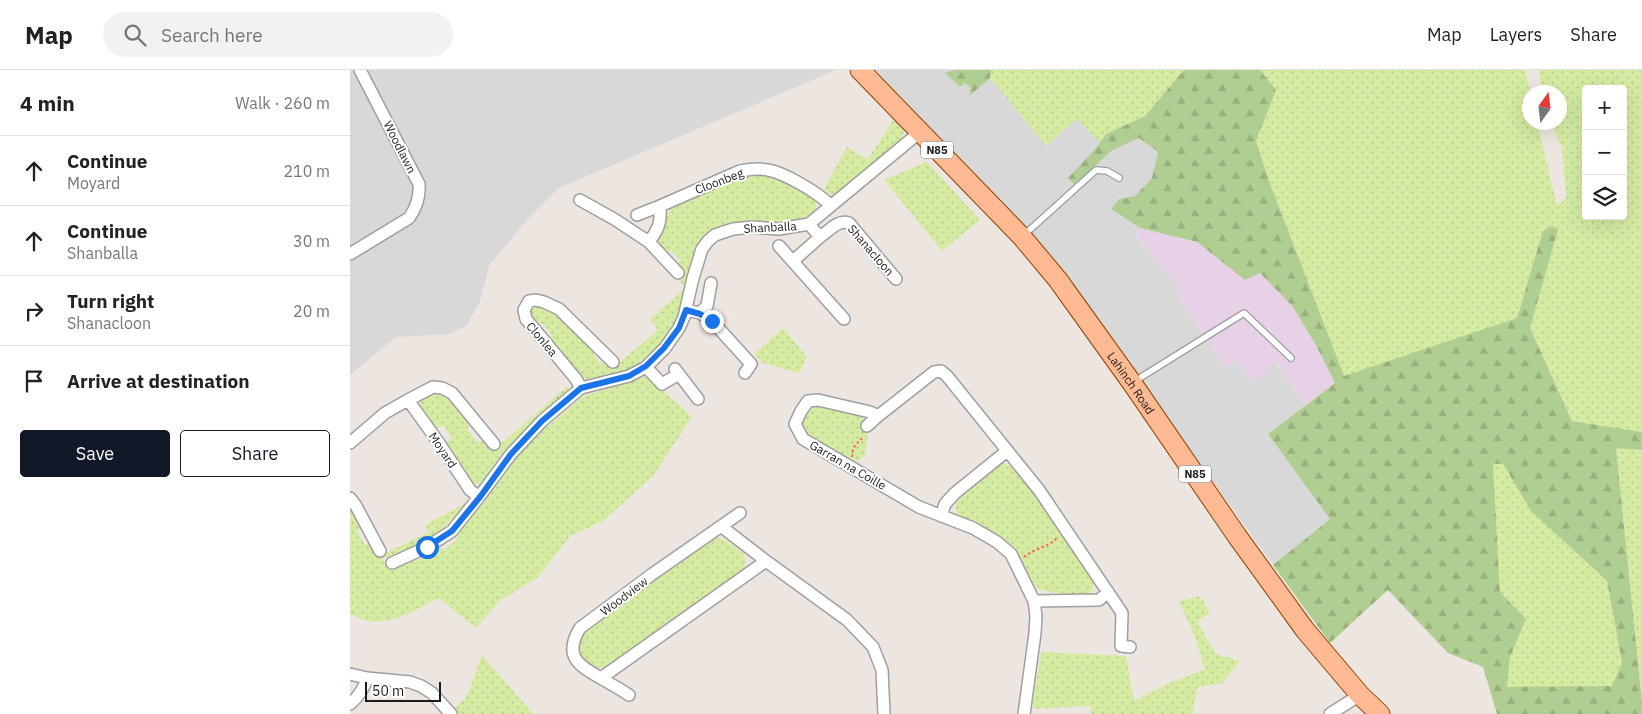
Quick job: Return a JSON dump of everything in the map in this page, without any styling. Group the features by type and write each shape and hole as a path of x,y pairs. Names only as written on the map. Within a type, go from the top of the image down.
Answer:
{"main road":[{"name":"Lahinch Road","path":"860,70 1022,237 1058,280 1305,630 1360,695 1380,714"}],"street":[{"name":"Woodlawn","path":"350,254 409,218 415,210 419,193 419,184 360,70"},
{"name":"Shanballa","path":"646,366 664,348 679,328 686,310 702,249 715,235 733,229 752,227 779,229 809,224 920,132"},
{"name":"Cloonbeg","path":"637,215 727,176 740,171 754,169 769,170 782,175 814,192 825,199 831,206"},
{"path":"580,200 649,242 678,273"},
{"path":"649,242 657,232 661,221 660,206"},
{"name":"Shanacloon","path":"793,262 820,237 839,222 844,221 849,223 896,279"},
{"path":"809,224 820,237"},
{"path":"779,246 844,319"},
{"path":"700,314 707,306 711,283"},
{"name":"Clonlea","path":"581,388 576,379 526,319 524,310 529,301 536,300 559,308 613,362"},
{"path":"686,310 700,314 712,321 751,364 745,373"},
{"path":"392,563 427,547 452,531 480,497 511,454 542,421 581,388 629,376 646,366 662,384 677,372 698,399"},
{"path":"867,426 934,372 940,371 946,376 1039,490 1065,528 1122,613 1121,646 1130,647"},
{"path":"350,443 385,413 433,387 442,388 452,393 494,444"},
{"name":"Moyard","path":"408,400 470,490 480,497"},
{"name":"Garran na Coille","path":"878,416 870,412 818,400 808,401 795,424 803,439 919,507 973,528 1005,548 1015,562 1034,600 1035,633 1024,714"},
{"path":"941,516 946,504 955,493 1007,451"},
{"path":"350,498 380,551"},
{"name":"Woodview","path":"629,695 581,666 574,658 572,649 574,638 580,628 651,575 740,513"},
{"path":"722,527 847,620 873,647 882,670 884,714"},
{"path":"601,678 766,561"},
{"path":"1034,600 1099,600 1108,592"},
{"path":"350,674 367,678 410,682 422,686 432,693 451,714"},
{"path":"350,704 357,698 367,678"},
{"path":"1332,714 1360,695"}],"lane":[{"path":"1022,237 1096,170 1107,170 1119,178"},
{"path":"1132,383 1244,313 1291,358"}],"path":[{"path":"854,469 853,448 871,431 867,426"},
{"path":"1015,562 1040,547 1052,543 1065,528"}],"shaded area":[{"path":"350,70 836,70 559,188 529,218 490,264 479,304 466,326 450,334 396,337 350,375"},
{"path":"872,70 991,70 990,78 1076,119 1111,151 1139,138 1158,152 1153,177 1135,196 1119,199 1111,209 1140,228 1135,236 1181,289 1175,292 1225,368 1238,361 1252,381 1276,362 1305,406 1268,434 1330,519 1273,565 1063,273"},
{"path":"1140,228 1197,242 1245,280 1260,272 1293,307 1317,347 1335,383 1305,406 1277,362 1252,382 1238,361 1225,368 1175,293 1180,289 1135,235"}],"green space":[{"path":"955,70 991,70 990,78 969,96 971,88 965,83 960,87 945,73"},
{"path":"991,70 1184,70 1145,116 1106,134 1100,142 1076,119 1046,146 990,78"},
{"path":"1184,70 1260,70 1276,90 1256,141 1268,178 1344,376 1517,318 1543,231 1552,226 1558,230 1530,328 1572,421 1642,432 1642,450 1616,448 1642,714 1497,714 1483,667 1448,653 1388,590 1330,643 1273,565 1330,519 1268,434 1335,383 1317,347 1293,307 1260,273 1245,280 1197,242 1140,228 1111,209 1119,199 1135,196 1152,178 1158,152 1139,138 1111,151 1075,185 1068,178 1096,148 1106,134 1145,116","holes":["1493,464 1503,464 1531,511 1607,581 1622,662 1612,686 1507,687 1510,657 1526,619 1500,592"]},
{"path":"1260,70 1525,70 1528,85 1522,85 1522,130 1539,130 1557,206 1566,198 1562,148 1554,130 1567,130 1567,85 1541,85 1539,70 1642,70 1642,432 1572,421 1530,328 1558,230 1543,232 1517,318 1344,377 1268,178 1256,141 1276,90"},
{"path":"897,119 904,127 901,143 837,195 832,196 824,189 847,147 868,159 892,122"},
{"path":"927,162 980,220 942,251 884,180"},
{"path":"765,173 778,176 816,200 816,211 806,217 781,224 752,229 712,232 685,290 680,281 685,275 678,266 680,260 671,250 667,255 659,246 659,239 671,207 738,175"},
{"path":"682,291 684,293 679,316 665,339 652,353 629,369 587,379 581,377 551,340 551,334 542,323 534,321 528,313 535,306 556,312 589,344 600,363 608,364 613,368 658,330 650,319"},
{"path":"783,328 807,357 799,373 763,363 754,354"},
{"path":"647,376 692,417 653,476 603,521 570,536 538,577 501,600 476,628 438,598 395,619 372,621 361,619 350,613 350,507 358,519 359,528 357,531 365,545 372,546 379,556 429,532 425,525 466,503 446,525 422,543 404,552 382,559 389,570 423,558 441,548 446,549 458,538 457,534 484,503 534,438 584,396"},
{"path":"566,387 569,389 538,416 500,455 482,482 475,485 468,481 445,443 452,438 442,425 435,429 420,406 421,399 432,393 436,392 445,395 471,423 467,429 478,443 486,440 494,450"},
{"path":"813,405 862,416 864,422 862,427 868,432 865,456 853,463 806,435 802,423 804,415"},
{"path":"1616,447 1642,450 1642,702"},
{"path":"1003,463 1014,467 1045,507 1093,581 1094,585 1090,594 1085,596 1039,589 1031,582 1014,552 1005,542 975,523 962,519 956,511 959,495 999,464"},
{"path":"1493,464 1503,464 1531,511 1607,581 1622,662 1612,686 1507,688 1510,657 1526,619 1500,592"},
{"path":"717,538 722,538 743,553 746,562 742,572 674,621 605,667 596,668 586,663 578,654 578,642 583,633 645,584"},
{"path":"1200,596 1210,613 1197,622 1216,654 1240,661 1222,683 1198,687 1192,714 1091,714 1091,706 1032,709 1041,652 1126,656 1134,701 1167,684 1205,669 1195,637 1179,601"},
{"path":"482,655 533,714 457,714 454,710 468,694"}],"route":[{"path":"427,547 452,531 480,497 511,454 542,421 581,388 629,376 646,366 664,348 679,328 686,310 700,314 712,321"}]}
